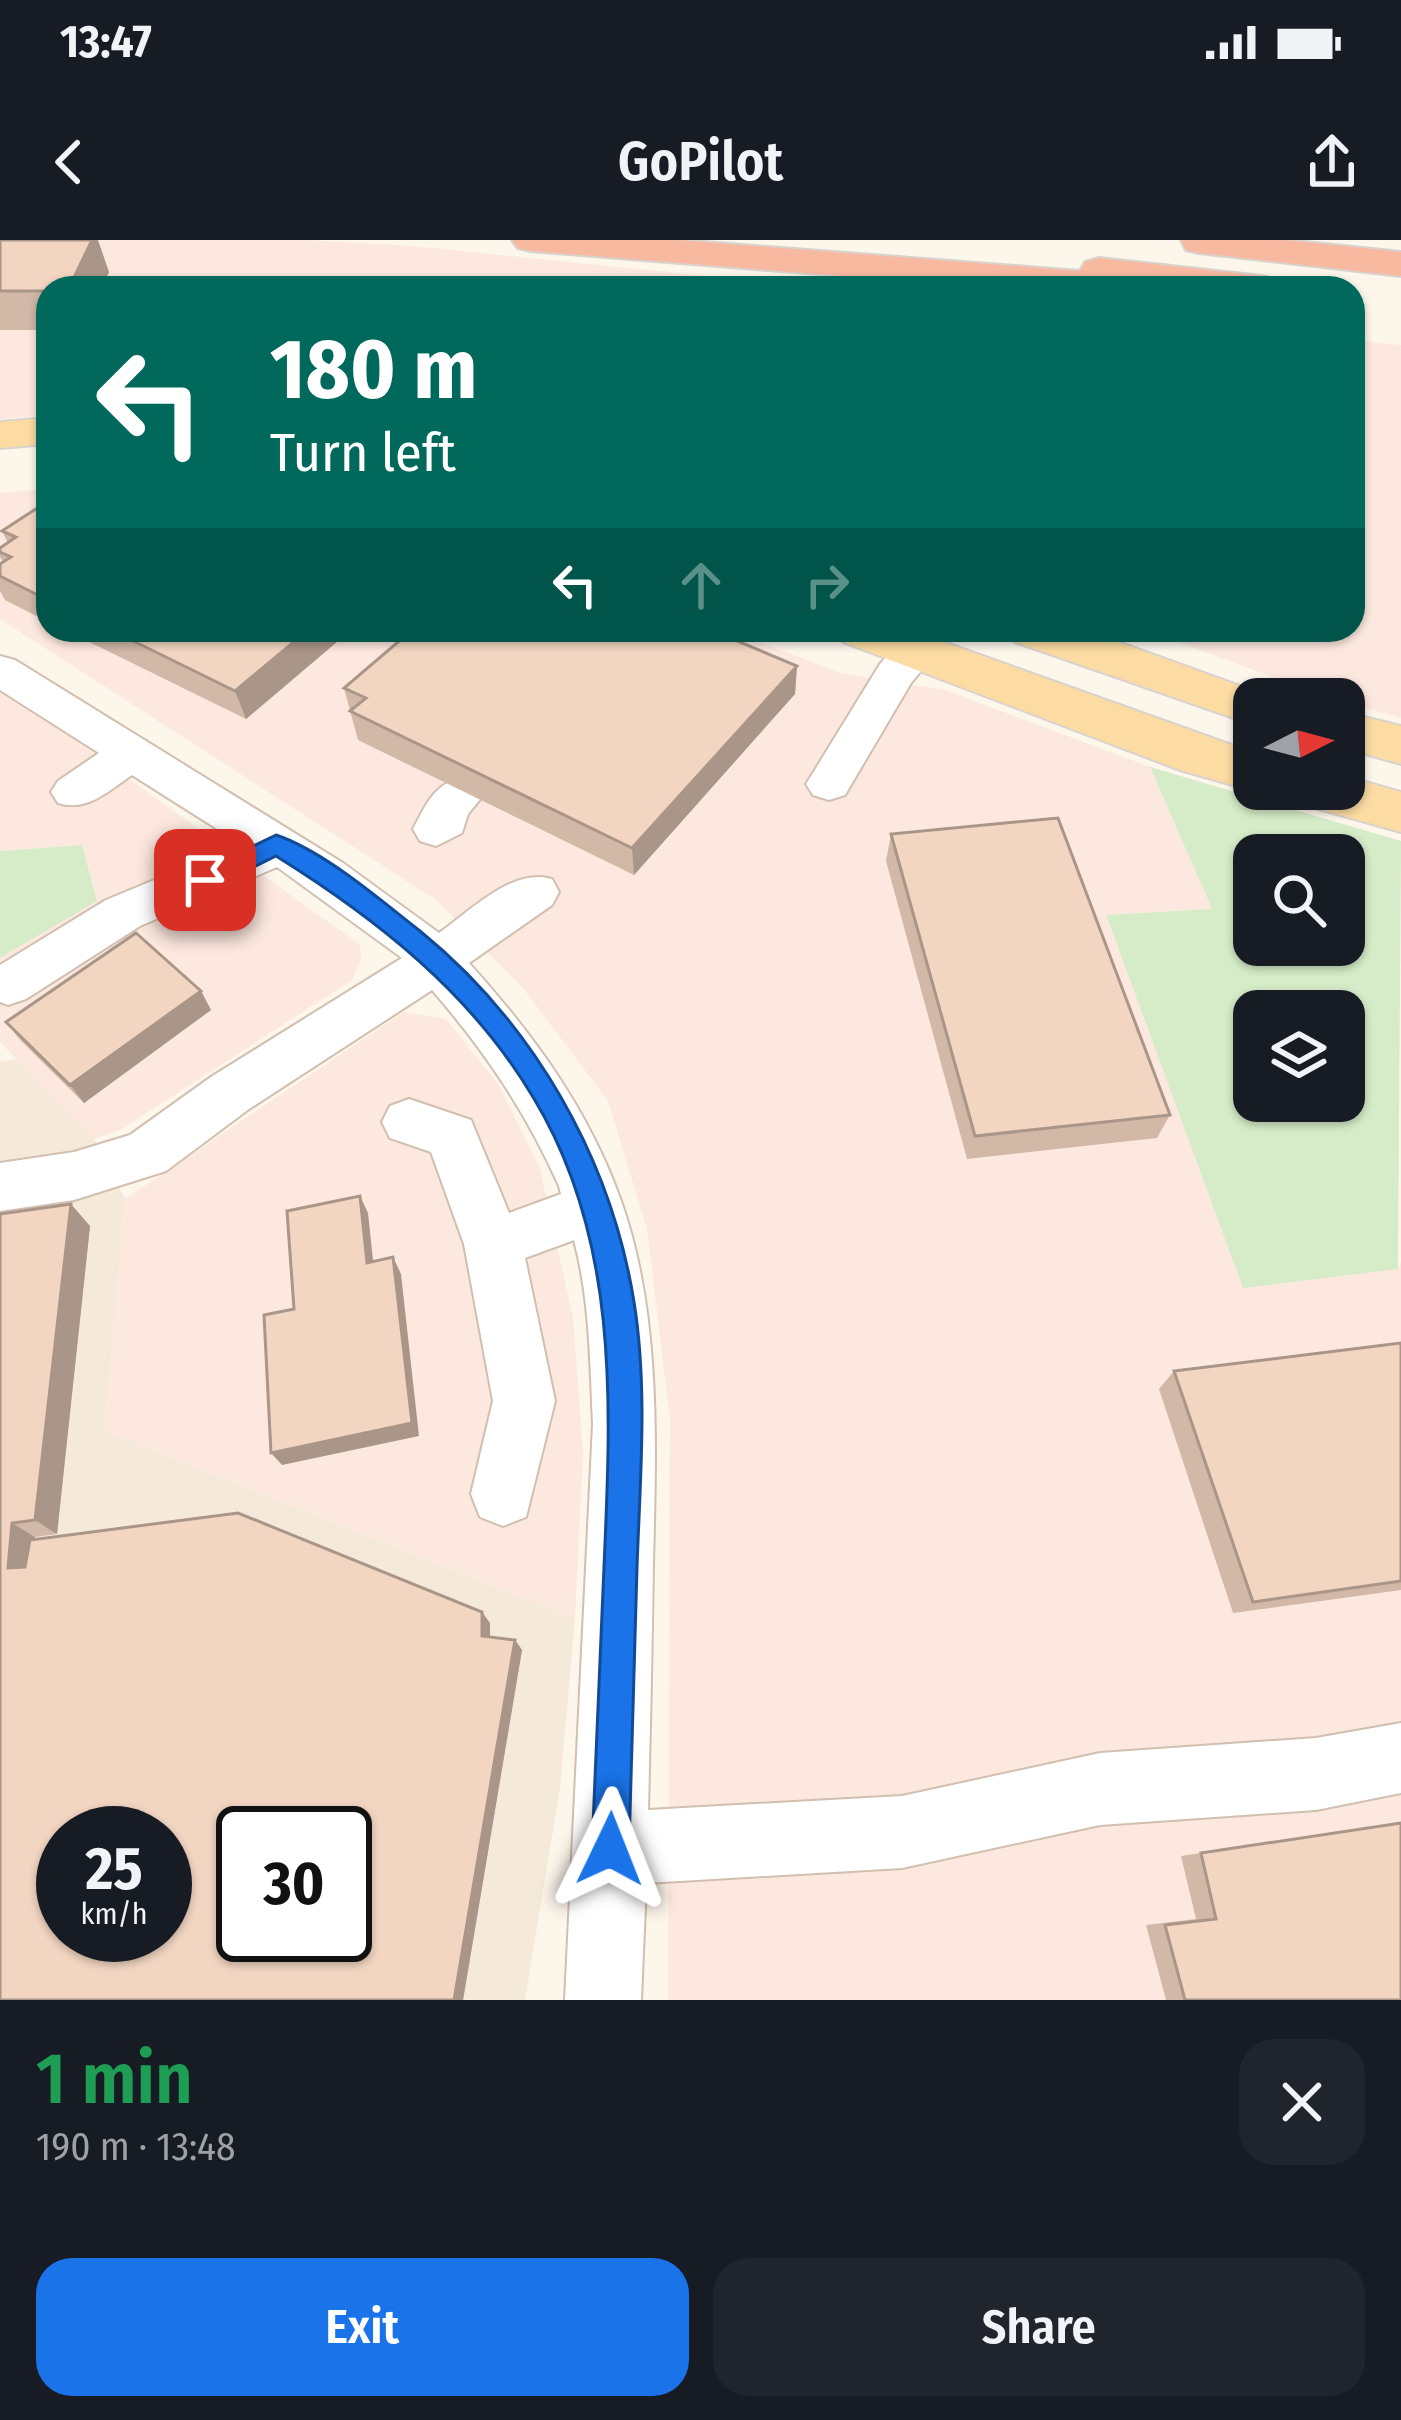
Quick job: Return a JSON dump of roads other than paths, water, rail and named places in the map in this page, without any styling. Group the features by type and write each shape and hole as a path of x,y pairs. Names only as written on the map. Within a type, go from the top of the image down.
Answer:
{"highway":[{"path":"532,240 990,276"},
{"path":"827,240 1153,276"},
{"path":"1178,240 1401,264"},
{"path":"1225,240 1305,254"}],"main road":[{"path":"0,435 36,432"},
{"path":"0,473 36,471"},
{"path":"930,642 1198,757 1233,766"},
{"path":"1068,642 1233,699"},
{"path":"1365,736 1401,745"},
{"path":"1365,802 1401,812"}],"street":[{"path":"829,784 847,749 924,642"},
{"path":"0,670 359,896 436,959 505,1036 542,1088 573,1145 596,1207 619,1302 626,1410 603,2000"},
{"path":"74,792 132,753"},
{"path":"8,985 123,913 246,864 276,844"},
{"path":"0,1186 74,1176 147,1154 230,1093 535,892"},
{"path":"409,1122 452,1136 493,1244 524,1400 503,1495"},
{"path":"493,1244 596,1207"},
{"path":"610,1849 902,1832 1100,1789 1316,1774 1401,1758"}]}
